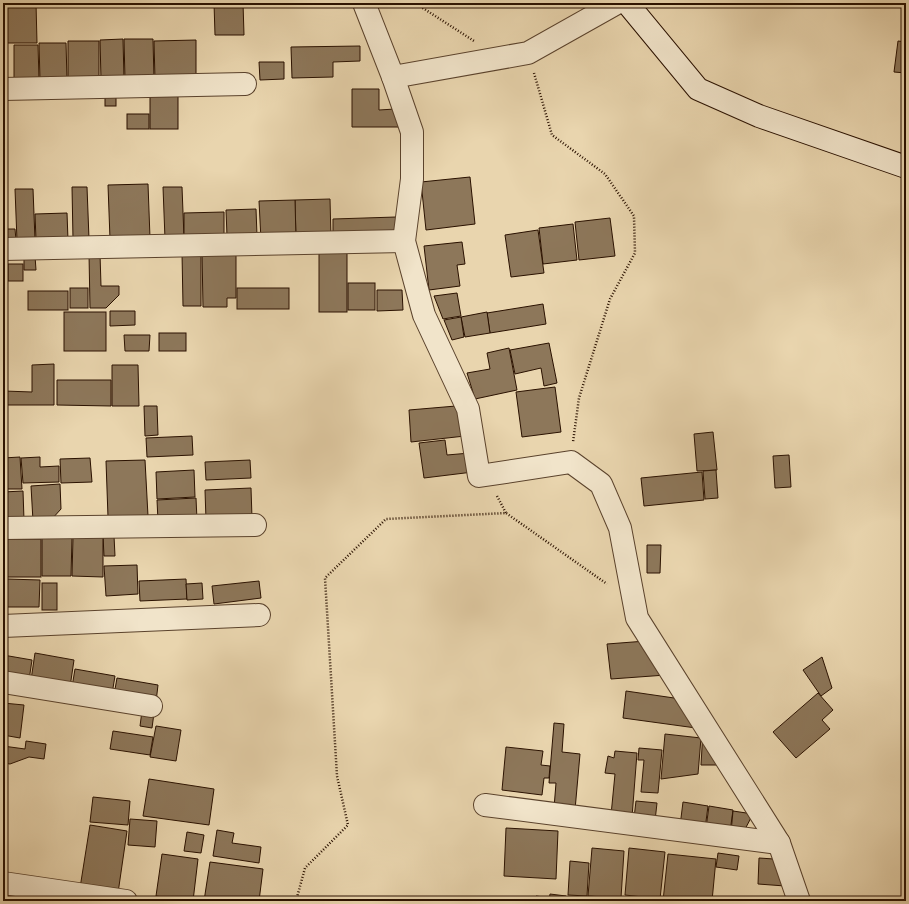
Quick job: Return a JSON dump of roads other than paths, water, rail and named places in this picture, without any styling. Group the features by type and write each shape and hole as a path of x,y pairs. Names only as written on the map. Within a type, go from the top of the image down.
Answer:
{"street":[{"path":"364,3 393,77 412,132 412,179 404,241 424,315 468,409 479,476 571,462 601,484 620,528 637,618 780,843 799,901"},
{"path":"393,77 528,54 618,3"},
{"path":"627,3 698,89 760,116 906,167"},
{"path":"3,89 245,84"},
{"path":"3,249 404,241"},
{"path":"3,528 255,525"},
{"path":"3,626 258,615"},
{"path":"3,682 151,706"},
{"path":"485,805 780,843"},
{"path":"3,883 126,901"}]}
